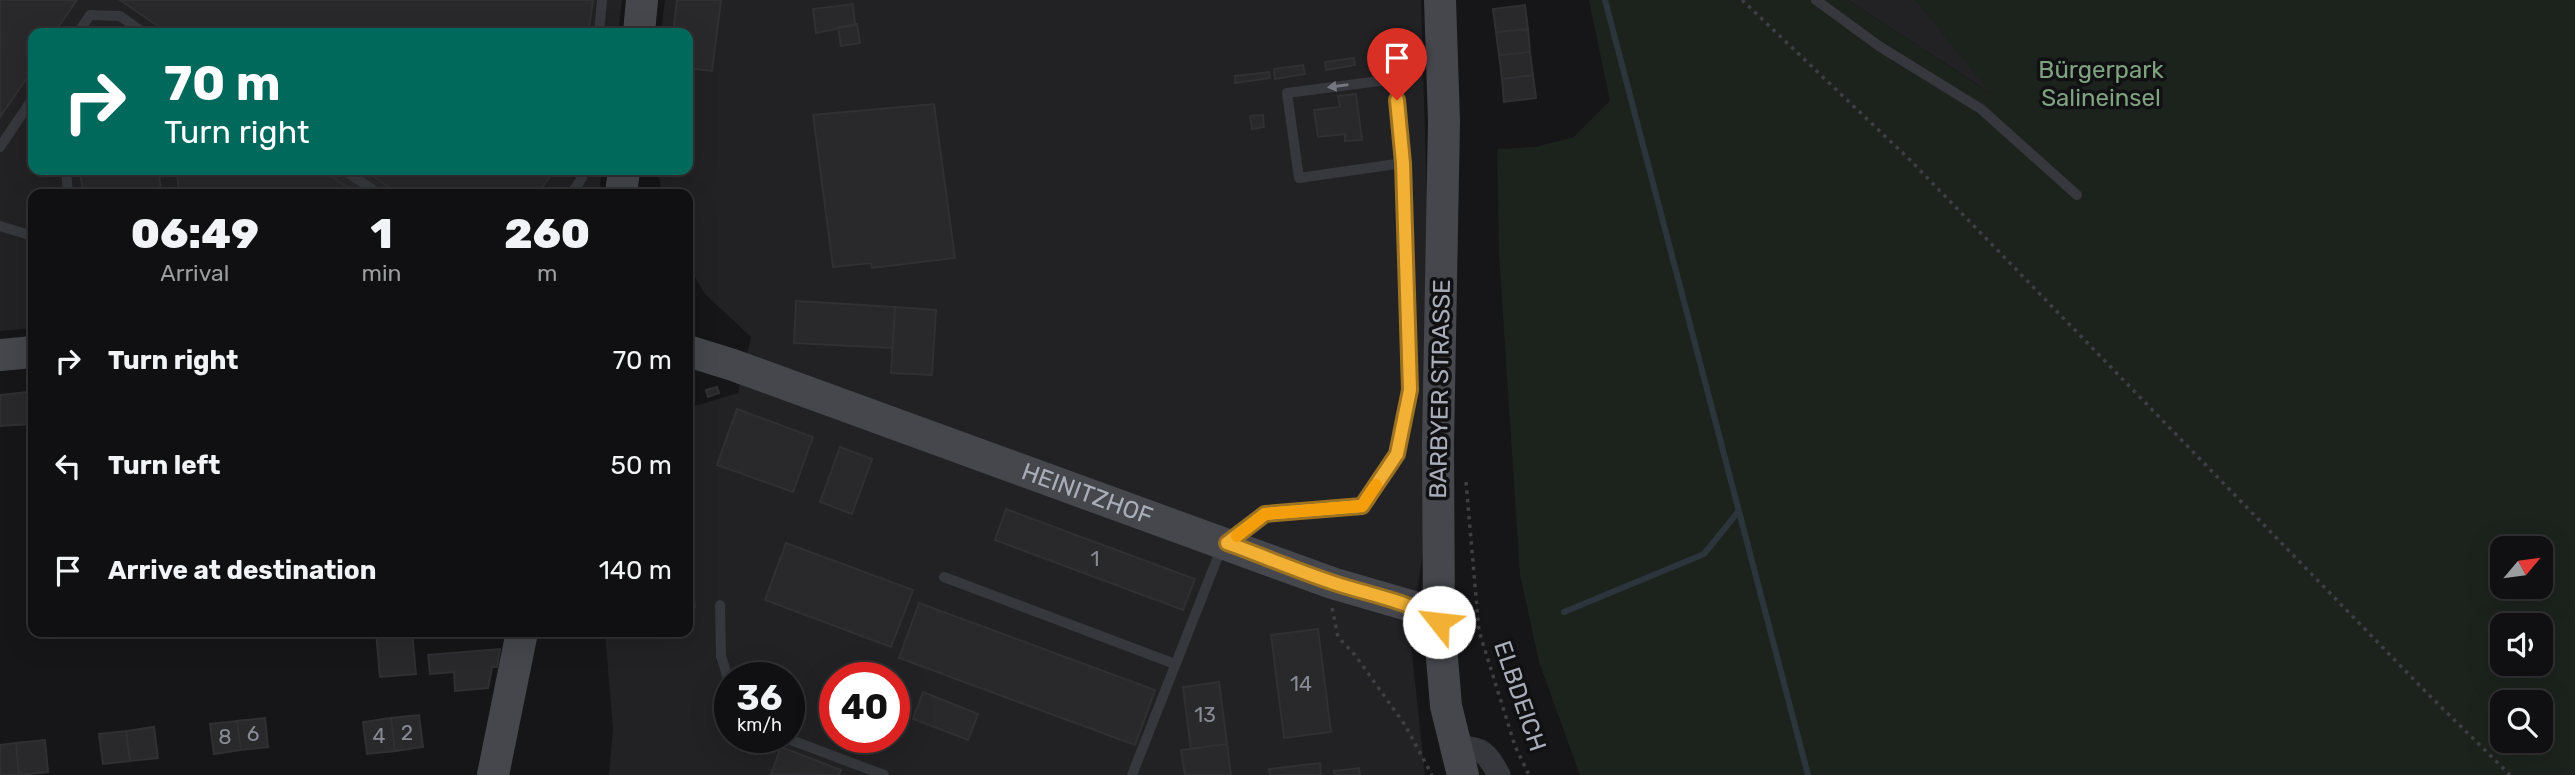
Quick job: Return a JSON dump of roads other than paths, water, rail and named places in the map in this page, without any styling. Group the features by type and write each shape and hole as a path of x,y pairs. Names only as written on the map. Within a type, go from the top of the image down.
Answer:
{"street":[{"path":"639,28 642,0"},
{"name":"BARBYER STRASSE","path":"1440,0 1444,121 1438,444 1439,622 1446,706 1459,761"},
{"path":"0,355 28,352"},
{"name":"HEINITZHOF","path":"693,353 1332,583 1411,606 1428,613 1439,622"},
{"name":"HEINITZHOF","path":"693,361 733,365"},
{"path":"489,775 521,637"},
{"path":"1459,761 1472,746 1488,755 1499,775"}],"lane":[{"path":"599,28 602,0"},
{"path":"1824,2 1879,46 1981,108 2077,195"},
{"path":"81,28 90,15 120,16 137,28"},
{"path":"1132,775 1219,554 1227,543 1265,514 1362,506 1397,454 1410,390 1403,163 1395,79 1287,93 1299,177 1403,163"},
{"path":"0,147 28,105"},
{"path":"351,175 372,189"},
{"path":"0,226 28,234"},
{"path":"944,578 1175,664"},
{"path":"720,606 722,662"},
{"path":"805,745 884,775"}],"waterway":[{"path":"1605,0 1808,775"},
{"path":"1564,612 1704,554 1738,512"}],"park label":[{"name":"Bürgerpark Salineinsel","path":"2101,84"}]}
